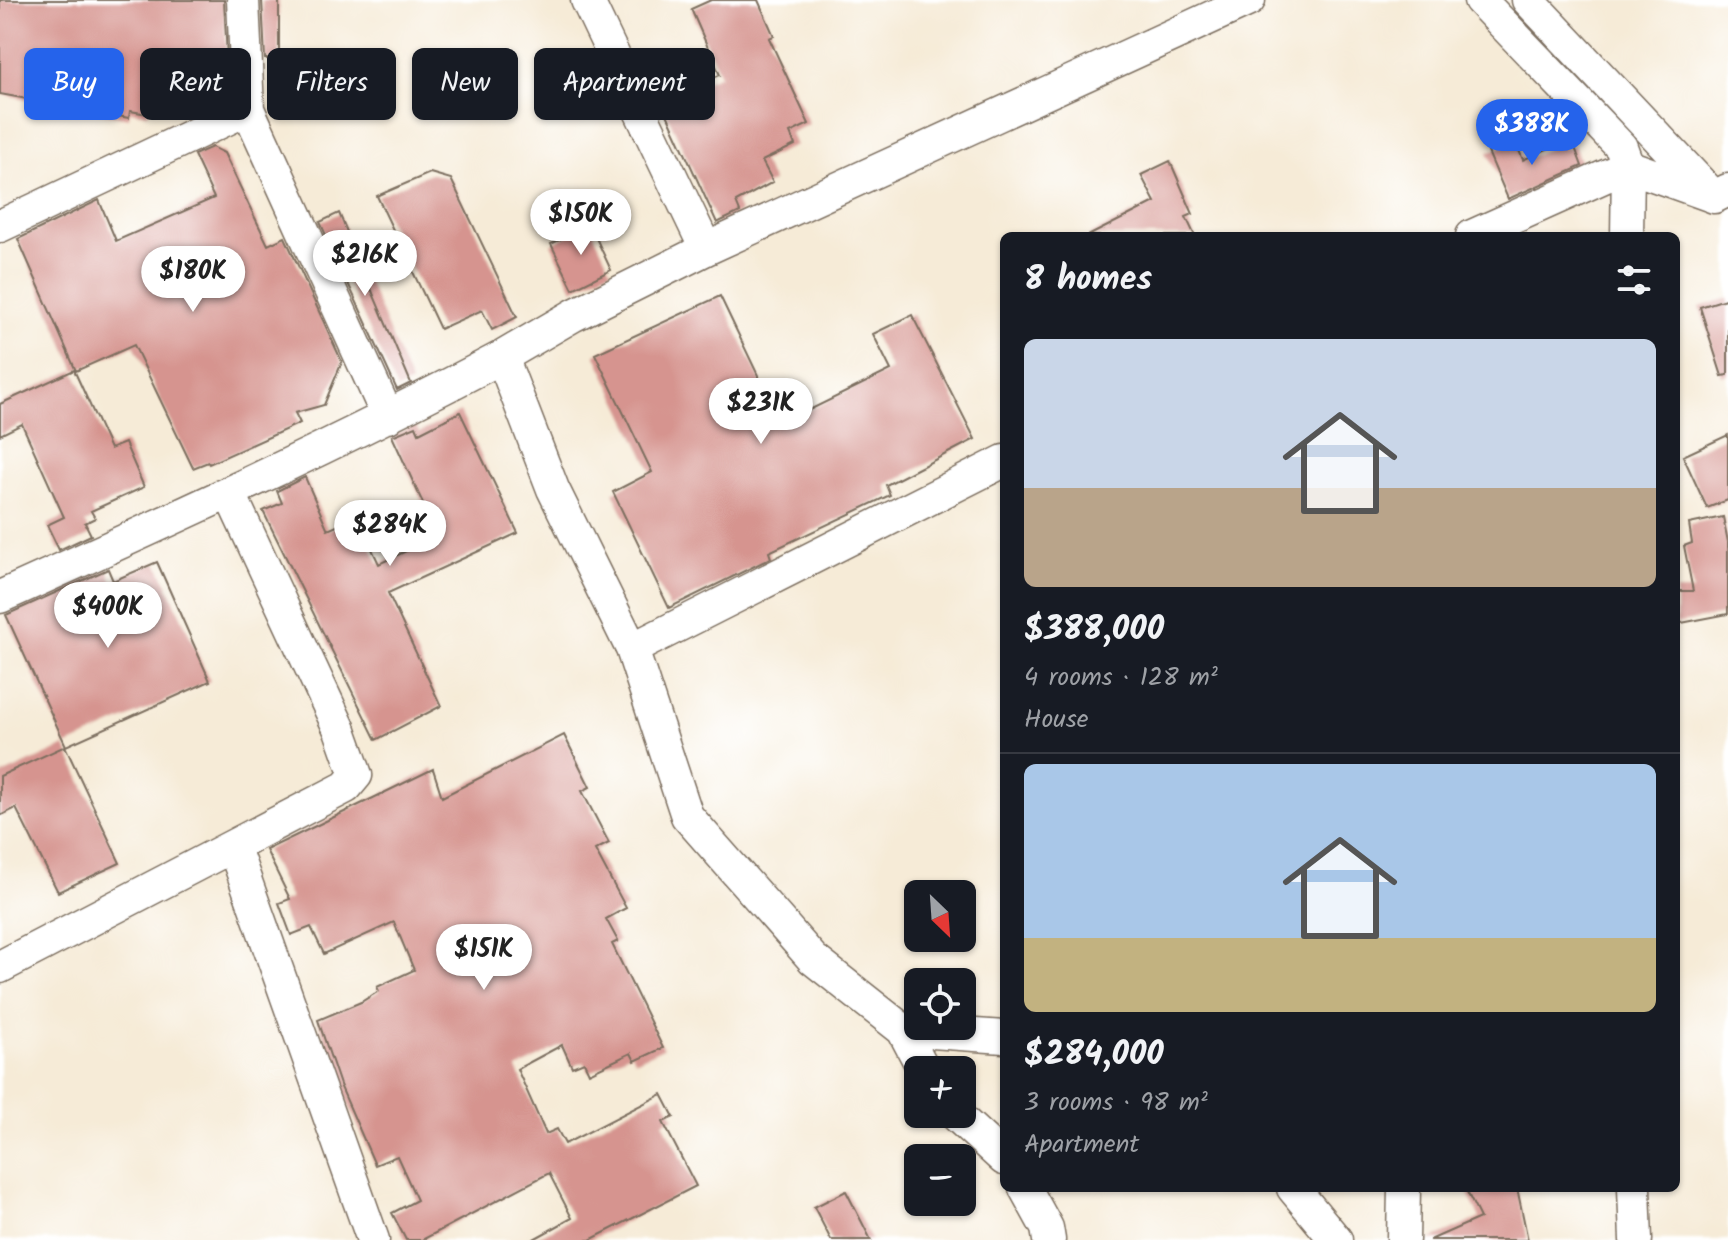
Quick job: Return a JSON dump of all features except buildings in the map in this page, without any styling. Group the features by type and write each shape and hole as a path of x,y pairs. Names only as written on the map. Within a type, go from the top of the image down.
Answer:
{"street":[{"path":"243,0 245,48"},
{"path":"587,0 706,249"},
{"path":"0,597 230,494 388,417 574,315 706,249 1249,0"},
{"path":"1480,0 1621,147 1628,166 1627,232"},
{"path":"1528,0 1723,198"},
{"path":"251,116 388,417"},
{"path":"0,226 225,120"},
{"path":"1481,232 1628,166 1723,198"},
{"path":"502,357 553,489 632,649 687,816 813,959 903,1030 917,1056"},
{"path":"632,649 1000,463"},
{"path":"0,967 234,848 346,787 356,775 340,730 230,494"},
{"path":"234,848 373,1240"},
{"path":"903,1030 1000,1037"},
{"path":"970,1128 1000,1155"},
{"path":"1027,1192 1047,1228 1049,1240"},
{"path":"1296,1192 1336,1240"},
{"path":"1403,1240 1404,1192"},
{"path":"1634,1192 1636,1240"}]}
